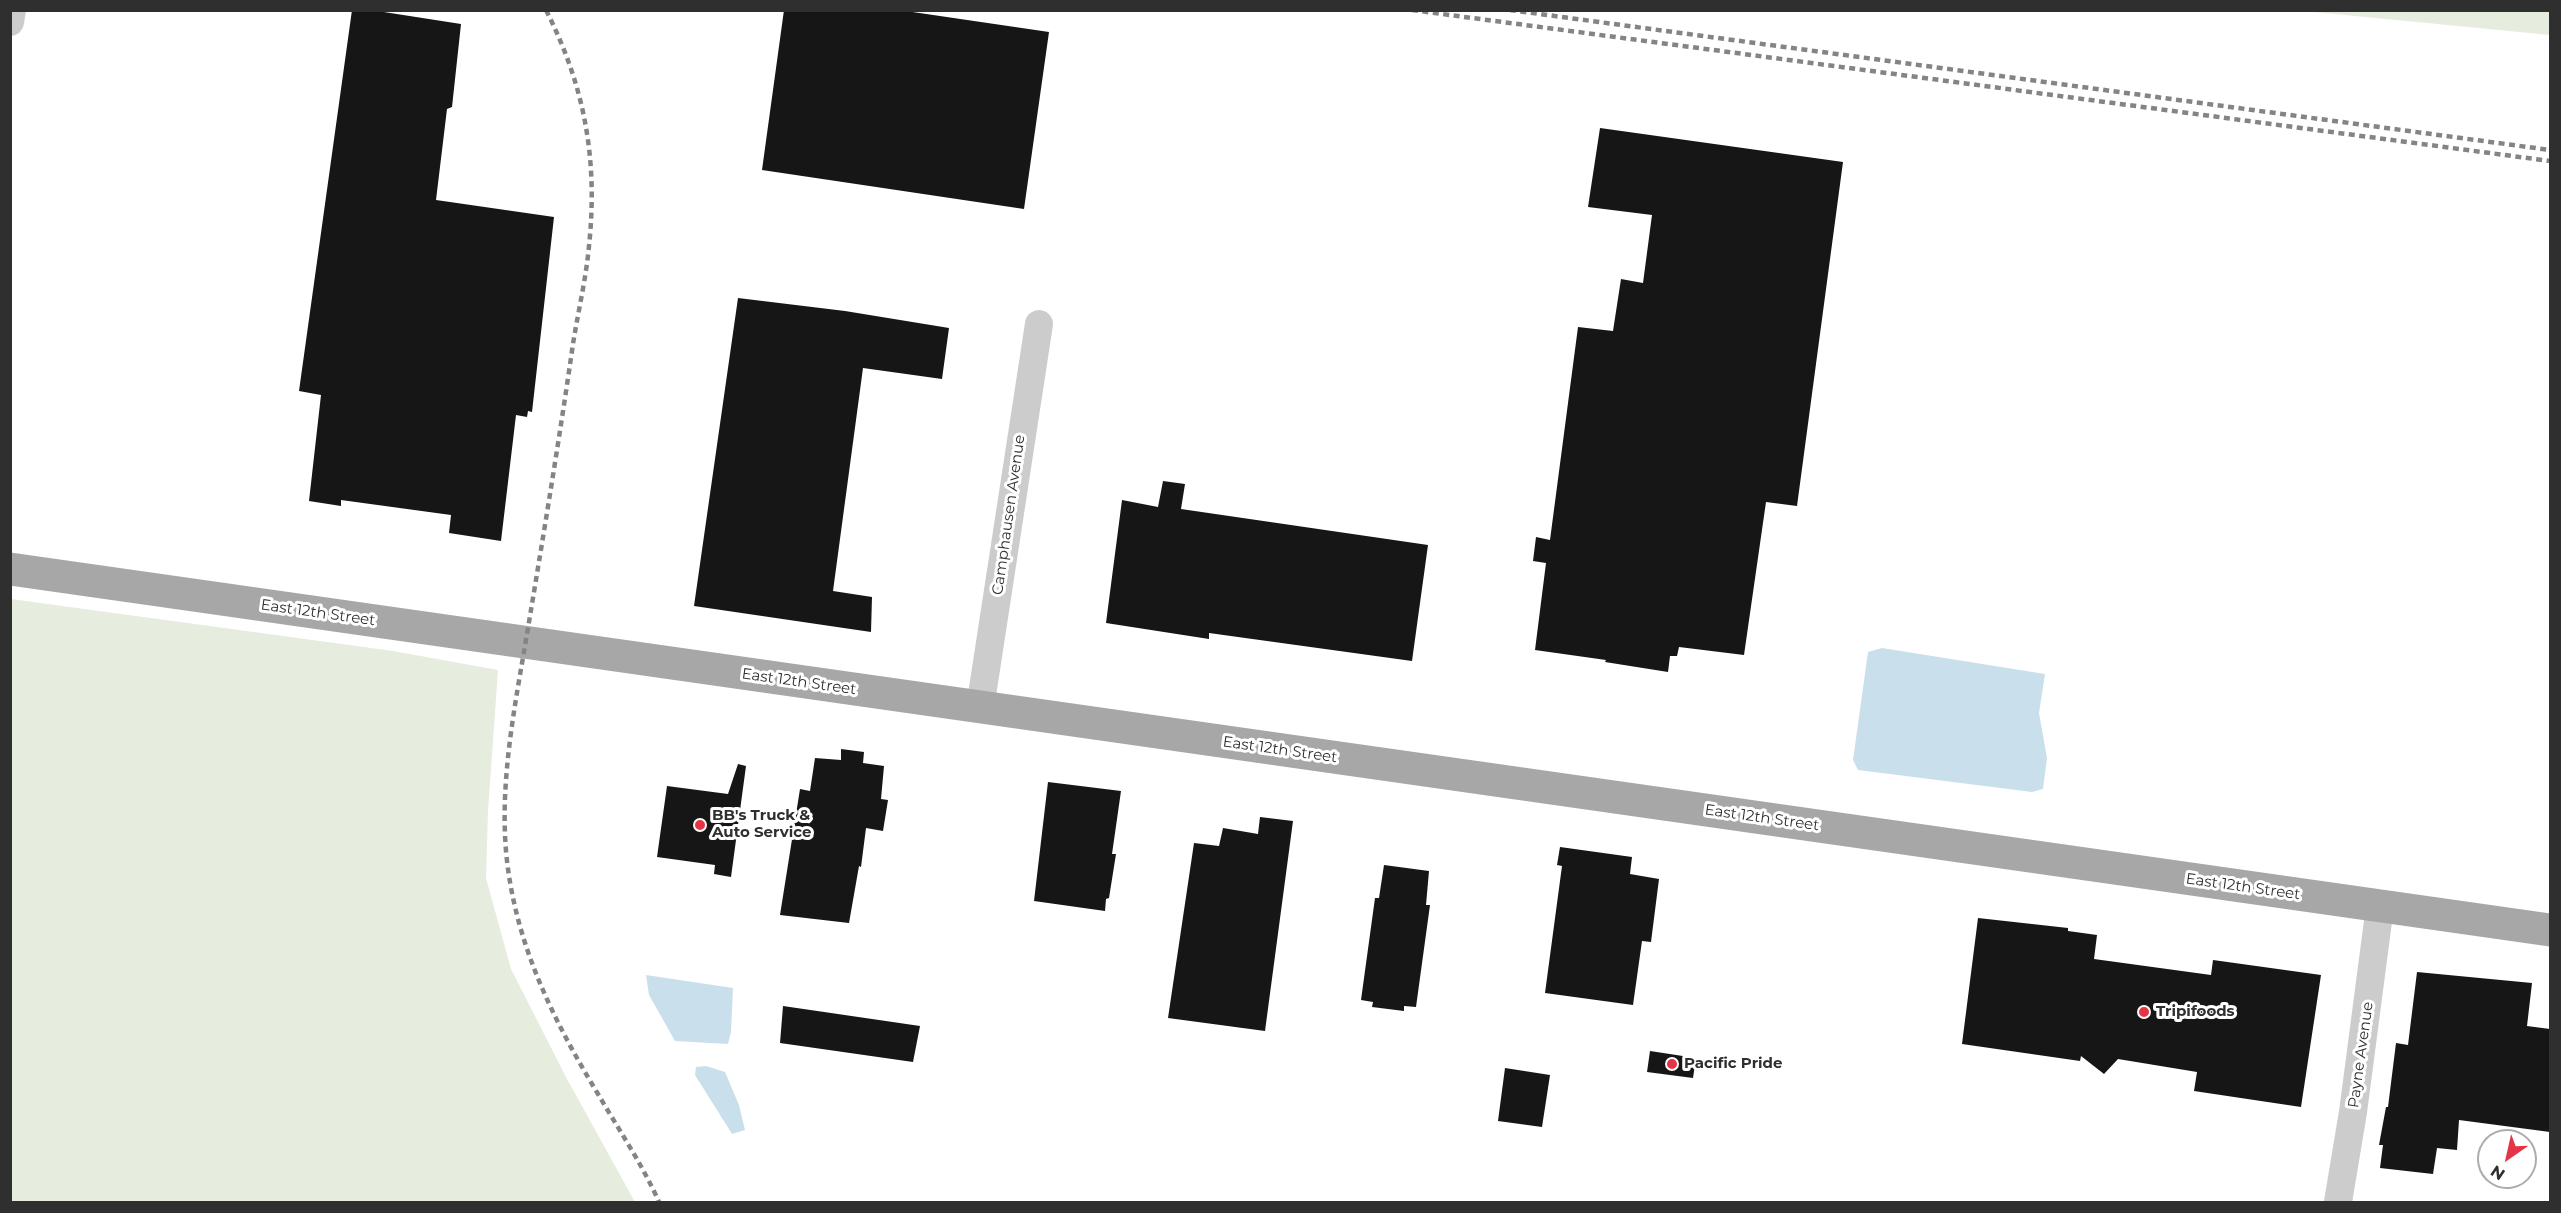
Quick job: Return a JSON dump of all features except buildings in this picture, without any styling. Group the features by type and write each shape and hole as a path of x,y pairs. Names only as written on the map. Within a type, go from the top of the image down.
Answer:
{"main road":[{"name":"East 12th Street","path":"10,569 2550,930"}],"street":[{"path":"10,22 12,10"},
{"name":"Camphausen Avenue","path":"980,708 1039,324"},
{"name":"Payne Avenue","path":"2338,1203 2353,1112 2380,906"}],"shaded area":[{"path":"2304,11 2550,11 2550,35"},
{"path":"11,599 393,651 498,670 488,811 486,878 511,969 567,1079 635,1202 11,1202"}],"water":[{"path":"1882,648 2045,674 2039,713 2047,758 2043,789 2032,792 1858,770 1853,760 1868,652"},
{"path":"646,975 733,988 731,1032 728,1044 675,1041 649,995"},
{"path":"706,1066 725,1072 739,1105 745,1130 732,1134 695,1075 696,1067"}],"railway":[{"path":"546,10 570,67 586,125 592,184 591,214 586,271 510,742 505,797 506,851 517,916 538,978 565,1037 638,1161 659,1202"},
{"path":"1412,10 2550,161"},
{"path":"1510,10 2550,150"}],"place":[{"name":"BB's Truck & Auto Service","path":"700,825"},
{"name":"Tripifoods","path":"2144,1012"},
{"name":"Pacific Pride","path":"1672,1064"}]}
